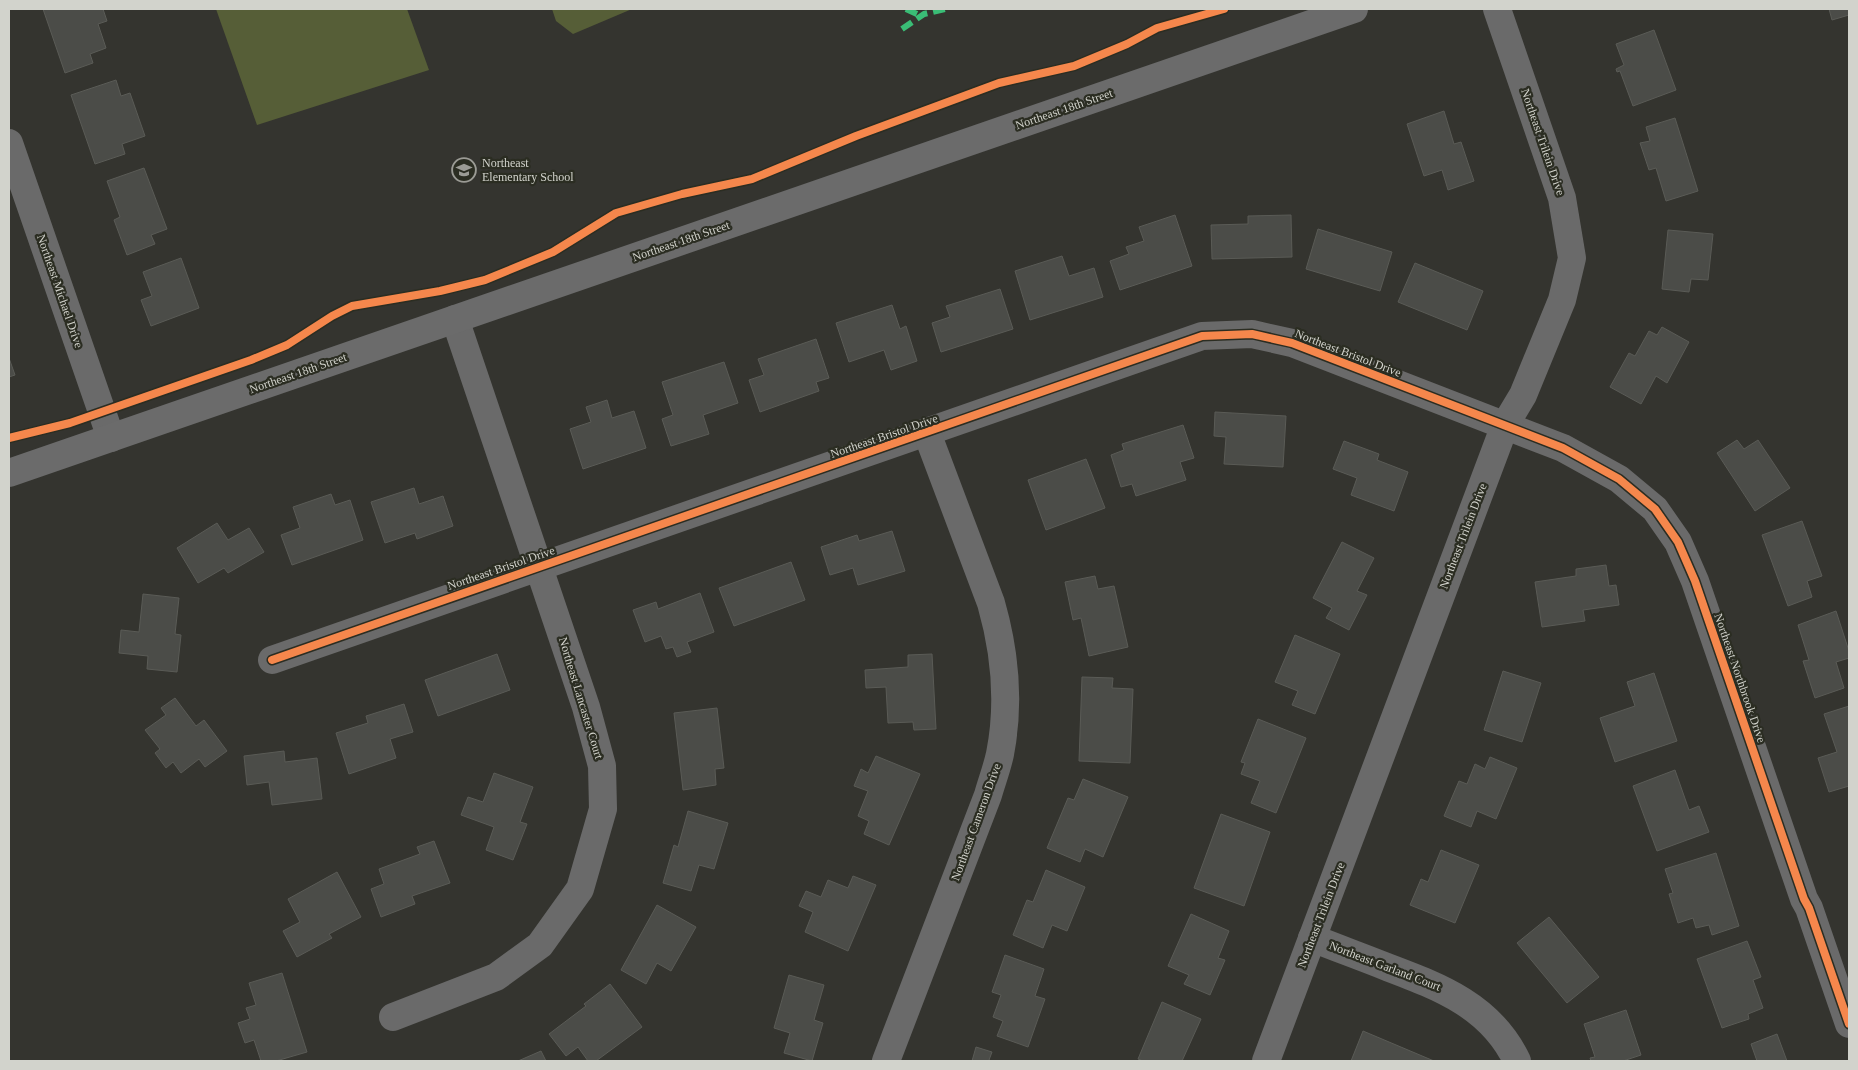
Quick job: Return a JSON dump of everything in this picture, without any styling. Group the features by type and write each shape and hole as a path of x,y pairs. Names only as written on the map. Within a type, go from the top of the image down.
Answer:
{"main road":[{"name":"Northeast 18th Street","path":"9,473 1354,9"}],"street":[{"name":"Northeast Trilein Drive","path":"1266,1061 1505,425 1523,395 1562,300 1572,258 1562,198 1497,9"},
{"name":"Northeast Michael Drive","path":"9,143 111,438"},
{"name":"Northeast Lancaster Court","path":"394,1017 496,977 540,945 580,889 603,808 602,766 586,707 456,319"},
{"name":"Northeast Bristol Drive","path":"272,660 1202,336 1252,334 1292,343 1505,425"},
{"name":"Northeast Northbrook Drive","path":"1505,425 1563,448 1618,479 1655,509 1678,542 1695,581 1849,1024"},
{"name":"Northeast Cameron Drive","path":"886,1061 988,795 1000,755 1006,713 1005,672 998,629 991,603 927,433"},
{"name":"Northeast Garland Court","path":"1312,938 1449,992 1468,1004 1492,1026 1517,1061"}],"green space":[{"path":"216,9 407,9 429,70 257,125"},
{"path":"552,9 632,9 573,34 556,21"}],"building":[{"path":"43,9 103,9 107,21 98,24 106,48 90,54 93,63 65,73"},
{"path":"1829,9 1849,9 1849,15 1832,20"},
{"path":"1654,30 1676,90 1633,106 1620,71 1617,72 1616,69 1624,65 1616,44"},
{"path":"116,80 121,96 130,93 145,136 122,144 125,154 95,164 71,95"},
{"path":"1444,111 1454,144 1461,142 1474,181 1448,190 1442,170 1424,176 1407,124"},
{"path":"1675,118 1698,191 1666,201 1656,168 1649,170 1640,143 1650,141 1646,127"},
{"path":"144,168 167,229 151,235 155,244 127,255 114,220 120,217 107,181"},
{"path":"1175,215 1192,266 1120,290 1110,261 1129,254 1126,247 1144,241 1139,227"},
{"path":"1291,215 1292,257 1212,259 1211,225 1248,224 1248,216"},
{"path":"1318,229 1392,252 1380,291 1306,269"},
{"path":"1668,230 1713,234 1708,280 1691,279 1689,292 1662,289"},
{"path":"1062,256 1069,276 1094,268 1103,297 1030,320 1015,271"},
{"path":"181,258 199,308 151,326 141,300 152,296 143,272"},
{"path":"1415,263 1483,291 1467,330 1398,302"},
{"path":"1000,289 1013,329 941,352 932,323 950,317 946,306"},
{"path":"892,305 900,329 906,326 917,361 891,370 884,350 849,362 836,323"},
{"path":"1662,327 1689,342 1667,383 1656,376 1641,404 1610,387 1629,353 1635,356 1649,331 1657,335"},
{"path":"816,339 829,378 816,382 819,391 760,412 749,380 764,375 758,359"},
{"path":"9,358 15,375 9,377"},
{"path":"724,362 738,403 703,415 709,434 671,446 662,419 673,415 662,382"},
{"path":"607,400 612,418 634,411 646,448 583,469 570,429 591,422 586,407"},
{"path":"1215,412 1286,416 1283,467 1224,464 1226,437 1214,436"},
{"path":"1183,425 1194,458 1180,462 1186,480 1136,496 1132,484 1121,487 1111,455 1124,450 1122,444"},
{"path":"1737,440 1744,449 1758,440 1790,488 1755,511 1717,453"},
{"path":"1344,441 1379,454 1377,460 1408,472 1394,511 1351,495 1357,478 1333,469"},
{"path":"1086,459 1105,508 1046,530 1028,480"},
{"path":"414,488 419,504 443,496 453,526 417,539 415,533 385,543 371,502"},
{"path":"331,494 335,505 350,500 363,540 292,565 281,535 300,528 293,507"},
{"path":"1802,521 1822,576 1807,581 1812,597 1788,606 1762,535"},
{"path":"217,523 228,540 249,528 264,552 228,573 224,568 198,583 177,548"},
{"path":"892,531 905,571 858,585 853,568 830,575 821,547 857,535 859,541"},
{"path":"1342,542 1374,558 1357,591 1367,595 1349,630 1326,618 1332,608 1313,598"},
{"path":"791,562 805,600 734,626 719,588"},
{"path":"1606,565 1609,586 1616,585 1619,605 1583,610 1585,621 1542,627 1535,582 1576,576 1576,569"},
{"path":"1095,576 1098,589 1114,586 1128,647 1089,656 1081,618 1073,620 1065,582"},
{"path":"700,593 714,632 687,642 691,652 677,657 673,647 666,649 661,636 645,642 633,610 656,602 658,609"},
{"path":"143,594 179,598 175,634 181,635 177,672 147,669 148,656 119,653 121,630 139,632"},
{"path":"1836,611 1849,651 1849,658 1836,662 1844,688 1815,698 1803,661 1809,660 1798,625"},
{"path":"1295,635 1340,654 1315,714 1292,705 1298,691 1275,682"},
{"path":"497,654 510,690 438,716 425,680"},
{"path":"932,654 936,729 914,730 913,722 888,723 886,687 866,688 865,670 908,667 908,655"},
{"path":"1503,671 1541,683 1522,742 1484,730"},
{"path":"1654,673 1677,741 1615,762 1600,718 1635,706 1627,682"},
{"path":"1082,677 1113,678 1112,688 1133,689 1130,763 1079,761"},
{"path":"175,698 196,726 204,720 227,751 205,767 199,759 181,773 173,762 166,768 155,753 160,749 145,730 166,715 161,708"},
{"path":"404,704 413,732 390,739 396,758 349,774 336,733 368,723 366,716"},
{"path":"1849,706 1849,786 1829,792 1818,758 1837,752 1824,714"},
{"path":"717,708 724,768 715,769 716,785 683,790 674,713"},
{"path":"1258,719 1306,738 1276,813 1251,803 1260,781 1241,774 1245,763 1241,762"},
{"path":"284,751 285,762 317,758 322,799 272,805 269,782 247,785 244,756"},
{"path":"876,756 920,774 889,845 864,834 869,821 858,816 868,791 854,786 861,769 868,773"},
{"path":"1490,757 1517,768 1496,819 1477,811 1471,827 1444,816 1459,781 1467,784 1475,764 1485,769"},
{"path":"1675,770 1689,810 1699,806 1709,832 1657,851 1633,786"},
{"path":"494,773 533,787 520,822 527,824 513,860 486,850 494,827 461,815 468,797 483,802"},
{"path":"1083,779 1128,797 1103,857 1085,849 1080,862 1047,848 1068,798 1074,800"},
{"path":"688,811 728,823 714,869 699,865 691,891 663,883 674,845 678,847"},
{"path":"1221,814 1270,832 1244,906 1194,888"},
{"path":"434,841 450,883 412,896 415,904 381,917 371,889 384,884 379,869 420,854 417,847"},
{"path":"1441,850 1479,865 1455,923 1410,905 1421,879 1428,882"},
{"path":"1716,853 1739,926 1712,935 1709,925 1696,928 1693,918 1678,923 1669,894 1673,893 1665,869"},
{"path":"1046,870 1085,887 1067,931 1052,925 1043,948 1013,935 1027,900 1033,902"},
{"path":"337,872 361,917 329,934 332,938 297,957 283,931 300,922 288,899"},
{"path":"853,876 876,885 848,951 805,932 813,912 799,906 806,891 821,897 828,880 848,888"},
{"path":"657,905 696,927 671,971 657,963 646,984 621,970"},
{"path":"1191,914 1229,931 1218,958 1225,960 1210,995 1184,984 1189,975 1168,966"},
{"path":"1549,917 1599,977 1567,1003 1517,943"},
{"path":"1747,941 1761,977 1753,980 1763,1008 1748,1014 1749,1019 1722,1028 1697,959"},
{"path":"1005,955 1044,969 1035,996 1045,999 1028,1047 997,1036 1003,1021 993,1017 1001,995 992,992"},
{"path":"282,973 307,1052 276,1061 261,1061 254,1040 245,1043 238,1023 250,1019 246,1008 256,1005 249,983"},
{"path":"789,975 824,985 814,1020 823,1023 812,1061 784,1053 790,1033 774,1028"},
{"path":"610,984 642,1027 596,1061 588,1061 578,1047 566,1056 549,1034 586,1006 584,1004"},
{"path":"1162,1002 1201,1019 1182,1061 1143,1061 1138,1059"},
{"path":"1626,1010 1641,1055 1623,1061 1591,1061 1590,1058 1595,1057 1584,1024"},
{"path":"1363,1031 1434,1061 1351,1061"},
{"path":"1777,1034 1787,1061 1757,1061 1751,1044"},
{"path":"976,1047 992,1052 989,1060 992,1061 972,1061"},
{"path":"541,1051 546,1061 518,1061"}],"marked path":[{"path":"906,9 921,16"},
{"path":"902,29 924,14 945,9"}],"cycle path":[{"path":"9,438 70,423 251,360 287,345 332,316 352,306 440,291 485,280 553,252 616,213 682,194 752,179 856,136 999,83 1074,66 1127,44 1157,28 1224,9"},
{"path":"272,660 1202,336 1252,334 1292,343 1563,448 1619,479 1655,509 1678,542 1695,581 1849,1024"}],"place":[{"name":"Northeast Elementary School","path":"464,170"}]}
